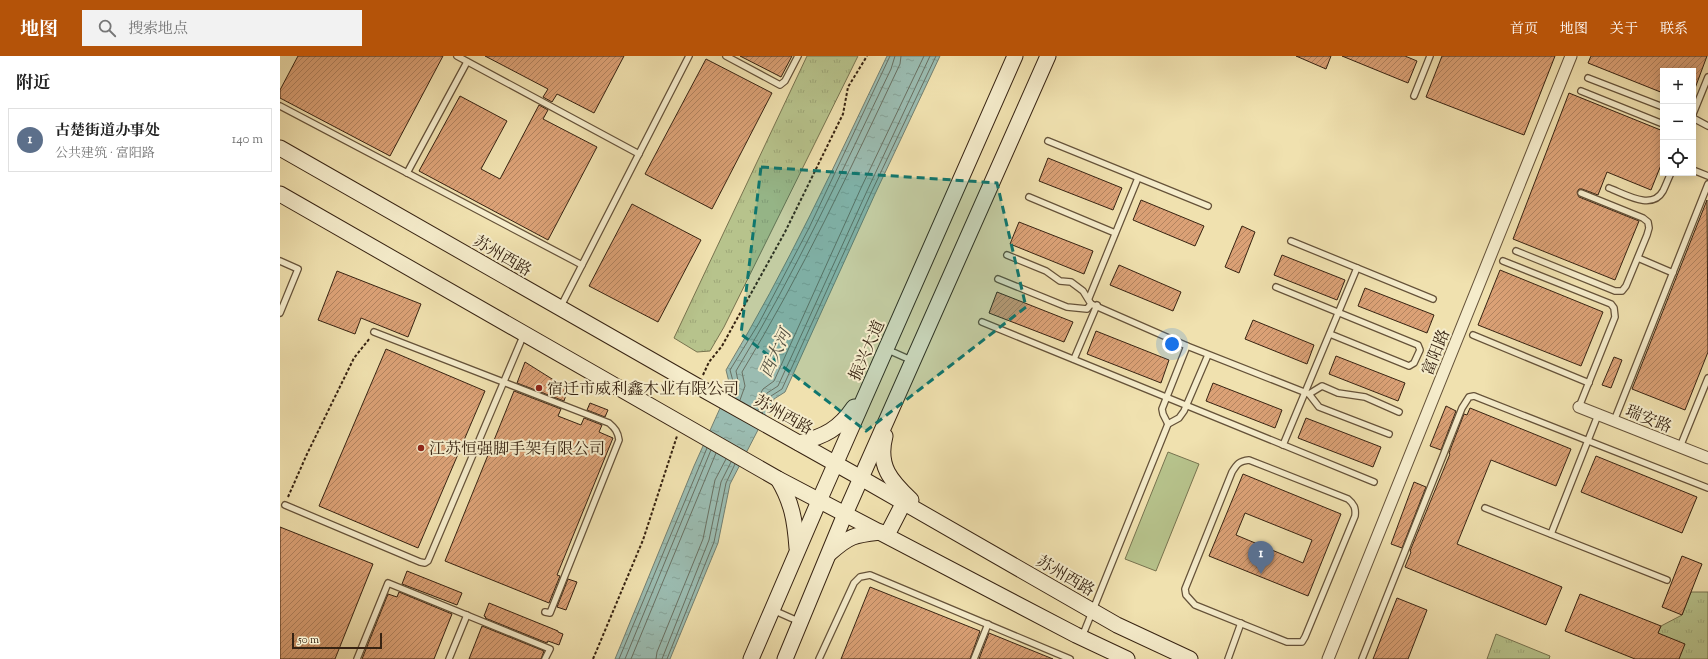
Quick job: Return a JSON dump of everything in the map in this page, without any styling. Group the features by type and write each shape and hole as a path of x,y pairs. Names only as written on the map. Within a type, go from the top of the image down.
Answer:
{"main road":[{"name":"振兴大道","path":"751,659 1015,56"},
{"path":"785,659 845,514 1048,56"},
{"name":"苏州西路","path":"280,148 701,389 836,463 1093,611 1190,659"},
{"path":"280,194 683,425 819,501 884,533 1082,638 1127,659"},
{"path":"793,440 817,438 831,431 845,420 871,383"},
{"path":"892,409 882,446 882,456 886,468 893,483 928,516"},
{"path":"772,475 787,493 792,507 798,551"},
{"path":"884,533 904,502"},
{"path":"828,555 844,540 856,535 884,533"}],"street":[{"name":"富阳路","path":"1328,659 1571,56"},
{"name":"瑞安路","path":"1579,407 1708,458"}],"lane":[{"path":"457,56 639,154"},
{"path":"560,308 689,56"},
{"path":"726,56 780,85 785,81 798,56"},
{"path":"1414,96 1430,56"},
{"path":"407,173 467,62"},
{"path":"1588,78 1660,106"},
{"path":"1696,107 1708,78"},
{"path":"1580,91 1660,123"},
{"path":"280,106 582,265"},
{"path":"1696,120 1708,126"},
{"path":"1048,141 1208,206"},
{"path":"1696,171 1708,176"},
{"path":"1609,188 1638,200 1651,201 1658,198 1663,192 1669,176"},
{"path":"1074,359 1116,233 1138,178"},
{"path":"1614,421 1708,184"},
{"path":"1516,251 1614,291 1622,291 1626,286 1638,258 1648,228 1648,222 1643,218 1581,193"},
{"path":"1029,197 1116,233"},
{"path":"1291,241 1433,299"},
{"path":"1007,255 1046,271 1060,281 1071,282 1083,291 1092,302 1208,355 1307,394 1319,406 1389,434"},
{"path":"1638,258 1673,273"},
{"path":"280,261 298,269 280,313"},
{"path":"1504,261 1610,304 1614,308 1615,317 1579,407"},
{"path":"1283,445 1307,394 1357,268"},
{"path":"998,279 1067,307 1087,309 1092,302"},
{"path":"1276,287 1418,345 1420,350 1418,358 1409,366 1330,334"},
{"path":"982,322 1374,482"},
{"path":"374,332 609,423 614,428 619,440 550,612 545,612"},
{"path":"285,505 424,563 428,561 524,334"},
{"path":"1473,335 1589,383"},
{"path":"1168,424 1162,409 1187,346"},
{"path":"886,349 913,361"},
{"path":"1082,638 1168,424 1179,418 1186,406 1208,355"},
{"path":"1680,447 1708,378"},
{"path":"1307,394 1322,386 1338,393 1365,397 1399,412"},
{"path":"1362,659 1462,408 1469,397 1474,396 1708,488"},
{"path":"1551,534 1598,415"},
{"path":"1249,460 1348,499 1353,504 1355,516 1302,642 1287,642 1241,623 1196,605 1186,595 1184,589 1237,464 1241,461 1249,460"},
{"path":"1485,508 1667,580"},
{"path":"819,659 854,583 860,577 870,575 1070,659"},
{"path":"357,659 388,583 550,648 546,659"},
{"path":"772,610 800,622"},
{"path":"449,659 467,615"},
{"path":"1228,659 1241,623"},
{"path":"974,659 988,624"}],"path":[{"path":"701,389 709,362 722,346 734,326 785,232 843,114 848,88 867,56"},
{"path":"285,505 306,454 354,358 374,332"},
{"path":"593,659 643,540 683,425"}],"highlighted area":[{"path":"761,167 997,183 1026,307 866,431 741,334"}],"green space":[{"path":"807,56 858,56 724,327 710,351 697,352 674,338"},
{"path":"1168,452 1199,464 1156,571 1125,559"},
{"path":"1691,592 1708,592 1708,659 1647,659 1661,626 1682,615"},
{"path":"1496,634 1550,656 1549,659 1487,659"}],"water":[{"name":"西大河","path":"887,56 940,56 875,194 785,392 774,399 730,484 718,543 670,659 615,659 694,466 730,386 726,370 770,293 790,254"}],"building":[{"path":"298,56 443,56 390,156 280,98 280,90"},
{"path":"485,56 624,56 594,113 557,94 552,102 543,97 548,89"},
{"path":"740,56 792,56 781,77"},
{"path":"1296,56 1331,56 1326,69"},
{"path":"1342,56 1405,56 1417,61 1408,83"},
{"path":"1442,56 1555,56 1524,135 1426,97"},
{"path":"1591,56 1707,56 1696,86 1696,68 1660,68 1660,92 1588,63"},
{"path":"706,59 772,93 712,209 645,174"},
{"path":"1569,93 1660,130 1660,168 1651,190 1607,172 1598,195 1582,189 1579,189 1577,192 1579,197 1639,221 1615,280 1513,239"},
{"path":"460,96 507,121 481,169 500,179 539,105 548,110 543,119 597,147 548,240 419,171"},
{"path":"1048,158 1122,188 1113,210 1039,181"},
{"path":"1141,200 1204,226 1195,246 1133,220"},
{"path":"1707,200 1708,352 1685,410 1632,389"},
{"path":"632,204 701,240 658,322 589,286"},
{"path":"1019,222 1093,251 1084,274 1010,244"},
{"path":"1242,226 1255,232 1239,273 1225,267"},
{"path":"1282,255 1345,280 1337,300 1274,275"},
{"path":"1119,265 1181,292 1173,311 1110,285"},
{"path":"1500,270 1603,312 1581,366 1478,325"},
{"path":"337,271 421,304 408,337 361,318 355,334 318,320"},
{"path":"1365,288 1434,315 1427,333 1358,306"},
{"path":"997,292 1073,322 1064,342 989,313"},
{"path":"1253,320 1314,345 1307,364 1245,339"},
{"path":"1096,331 1169,360 1161,383 1087,354"},
{"path":"386,349 485,391 418,548 319,506"},
{"path":"1336,356 1405,383 1398,401 1329,374"},
{"path":"1614,357 1622,360 1611,388 1602,385"},
{"path":"525,362 568,389 564,401 517,383"},
{"path":"1213,383 1282,410 1275,428 1206,401"},
{"path":"514,391 561,409 558,416 581,425 584,418 602,425 599,432 613,438 557,575 560,576 549,603 445,561"},
{"path":"590,403 608,410 605,417 587,410"},
{"path":"1446,406 1456,411 1441,450 1430,446"},
{"path":"1470,408 1571,449 1556,486 1491,460 1457,544 1562,587 1546,625 1405,567 1411,552 1410,551 1450,454 1449,453 1464,414 1467,415"},
{"path":"1306,418 1381,447 1373,467 1298,438"},
{"path":"1596,456 1697,497 1682,533 1581,492"},
{"path":"1243,474 1341,514 1308,596 1209,556","holes":["1245,513 1312,540 1303,563 1236,535"]},
{"path":"1414,482 1426,487 1402,548 1391,544"},
{"path":"280,527 373,564 335,659 280,659"},
{"path":"1682,556 1702,564 1682,615 1662,607"},
{"path":"407,571 462,593 457,605 402,584"},
{"path":"568,579 577,582 566,610 557,607"},
{"path":"870,587 980,631 970,659 841,659"},
{"path":"399,592 452,614 434,659 362,659 388,594 397,597"},
{"path":"1580,594 1661,626 1658,633 1685,644 1679,659 1635,659 1565,631"},
{"path":"1397,598 1427,610 1408,659 1373,659"},
{"path":"489,603 563,634 559,645 548,641 547,643 485,618 486,617 484,616"},
{"path":"482,626 544,651 541,659 469,659"},
{"path":"989,633 1053,659 979,659"}],"place":[{"name":"宿迁市威利鑫木业有限公司","path":"539,388"},
{"name":"江苏恒强脚手架有限公司","path":"421,448"},
{"name":"古楚街道办事处","path":"1261,574"}]}
